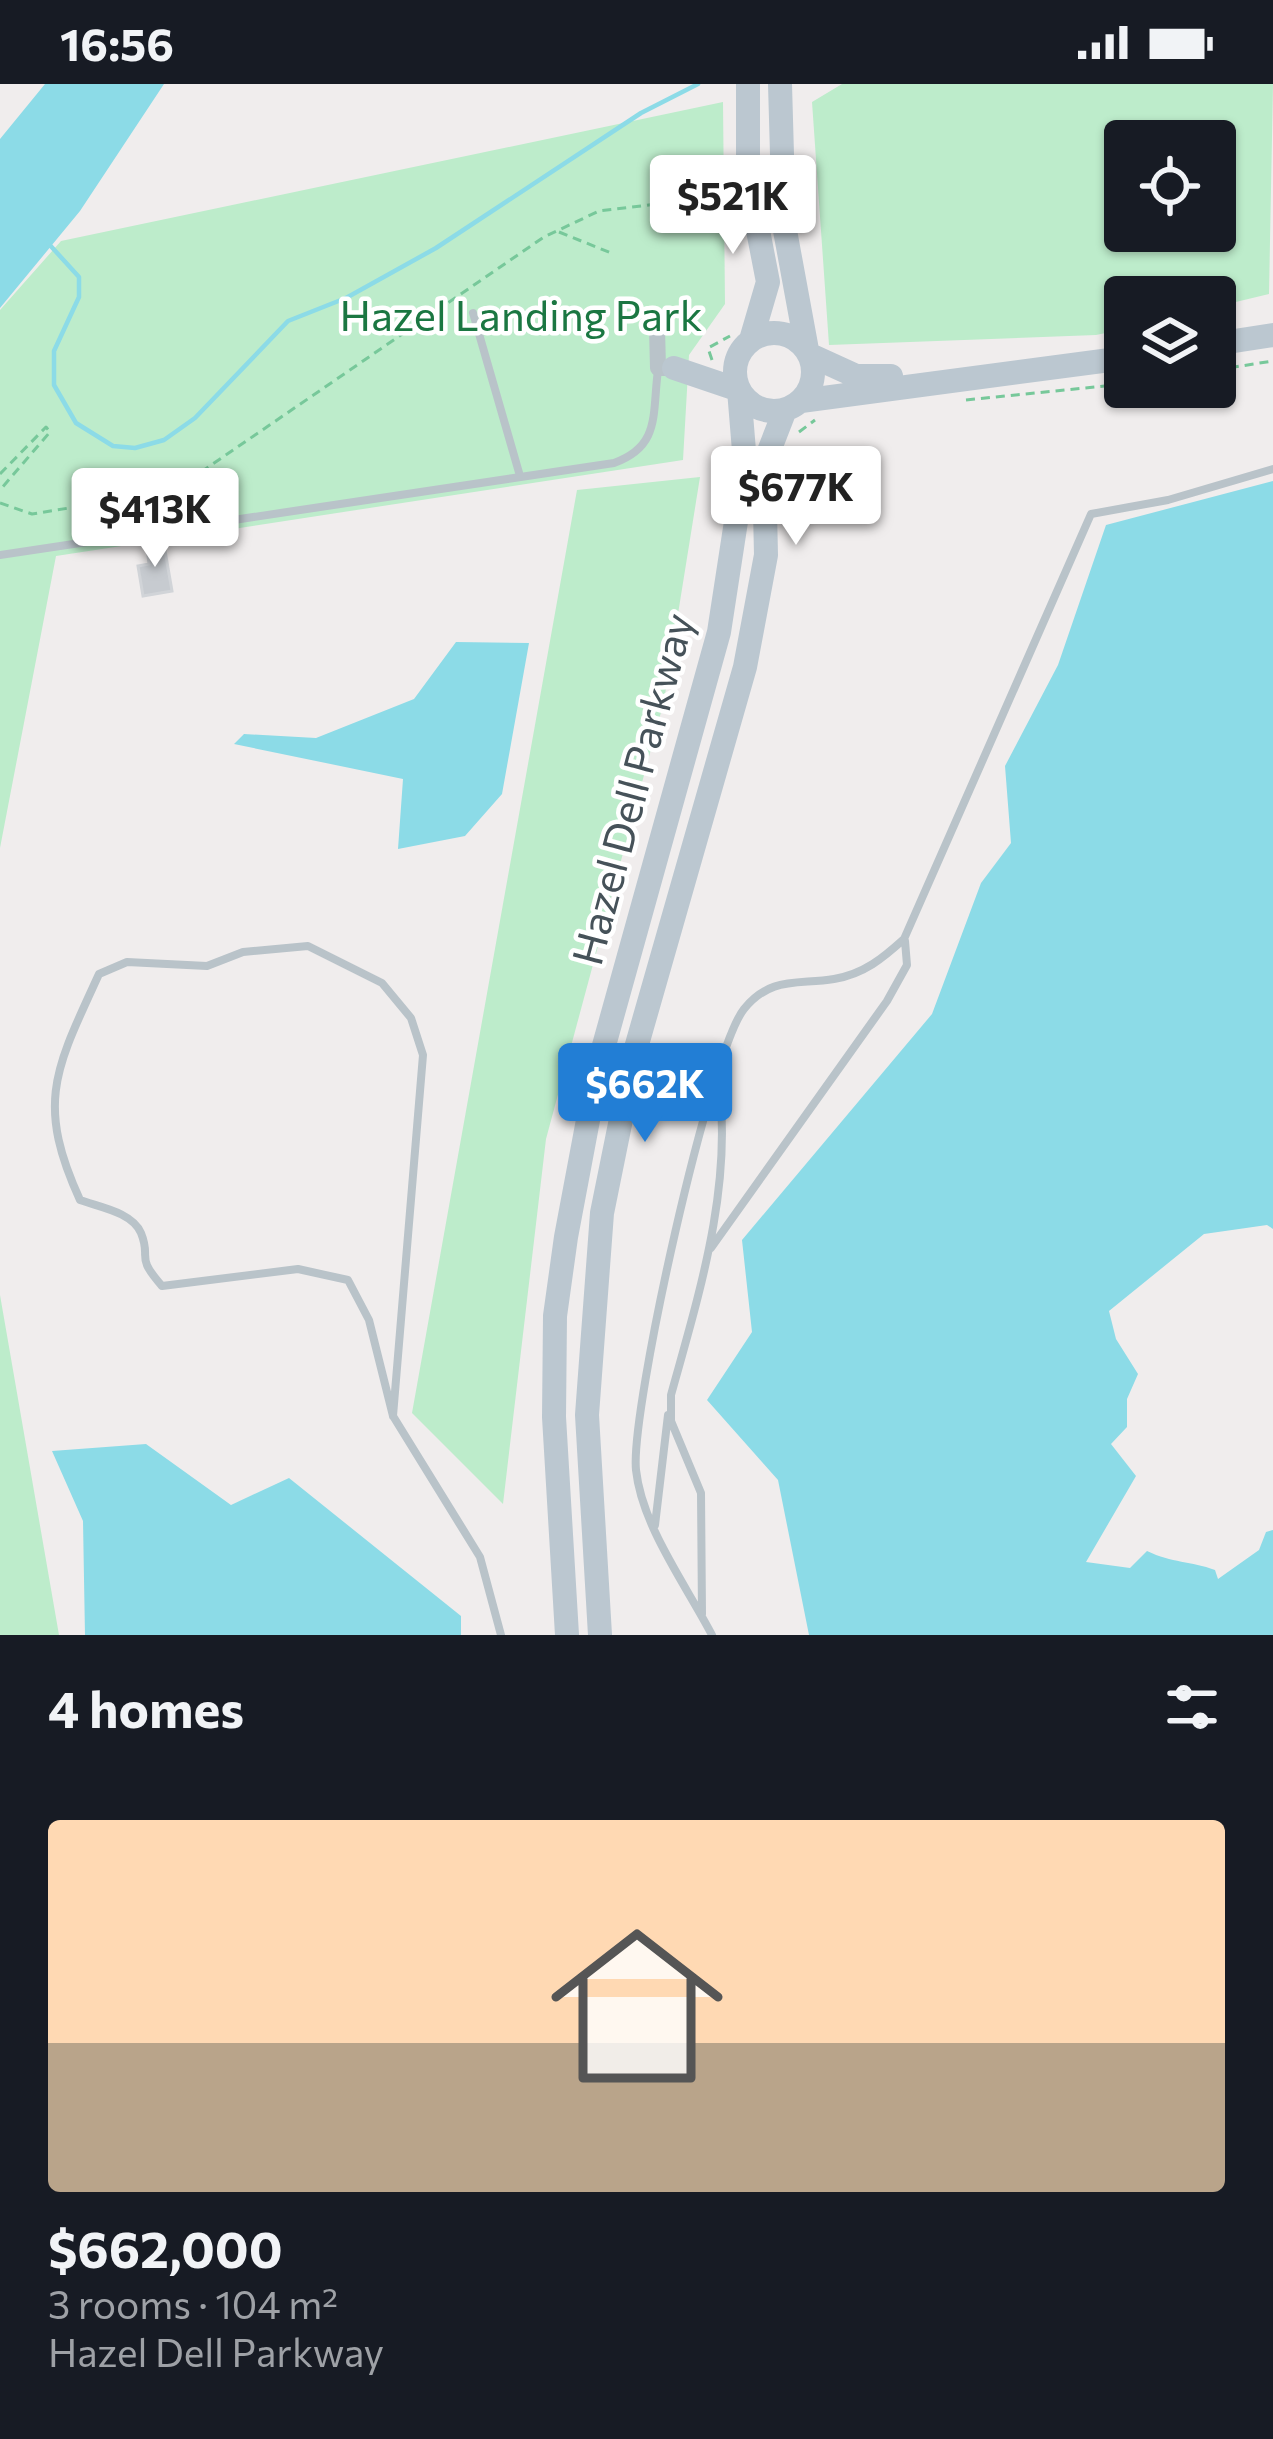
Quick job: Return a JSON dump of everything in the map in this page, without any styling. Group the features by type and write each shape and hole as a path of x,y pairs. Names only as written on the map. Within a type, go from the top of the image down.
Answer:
{"main road":[{"path":"780,84 784,225 812,384 803,409"},
{"path":"739,390 735,363 748,343 768,282 748,179 748,85"},
{"path":"666,368 777,333 856,376 935,380"},
{"path":"1236,341 1273,335"},
{"path":"666,368 739,390 758,409 803,409 935,380 1104,360"},
{"name":"Hazel Dell Parkway","path":"567,1635 554,1448 555,1316 563,1257 598,1066 692,743 719,632 746,463 739,390"},
{"name":"Hazel Dell Parkway","path":"600,1635 587,1415 602,1213 634,1055 745,668 766,555 764,464 803,409"}],"street":[{"path":"657,328 666,368"}],"lane":[{"path":"473,313 520,476"},
{"path":"0,555 635,455 649,442 666,368"},
{"path":"712,1635 655,1527 636,1471 638,1419 670,1259 718,1076 740,1013 766,987 834,979 872,967 904,939 1091,514 1168,500 1273,469"},
{"path":"707,1253 886,1001 908,965 904,939"},
{"path":"393,1416 423,1054 410,1018 382,983 308,946 243,952 207,966 127,962 99,974 73,1031 51,1114 60,1157 80,1200 126,1217 141,1233 142,1263 162,1286 298,1269 348,1280 369,1320 393,1416 480,1557 501,1635"},
{"path":"655,1527 670,1395 707,1253 723,1110 718,1076"},
{"path":"670,1395 671,1421 701,1493 702,1616"}],"path":[{"path":"0,503 32,514 162,493 185,483 557,231 599,211 737,194"},
{"path":"557,231 611,253"},
{"path":"1236,367 1273,361"},
{"path":"953,401 1036,397 1104,387"},
{"path":"790,441 803,409"},
{"path":"0,474 46,428 50,432 0,490"}],"green space":[{"path":"842,84 1273,84 1269,294 1236,302 1236,276 1104,276 1104,333 829,345 812,102"},
{"name":"Hazel Landing Park","path":"723,102 725,304 689,355 683,460 56,556 0,848 0,310 61,241"},
{"path":"700,477 664,701 546,1139 503,1504 412,1413 577,490"},
{"path":"0,1295 59,1635 0,1635"}],"water":[{"path":"45,84 164,84 80,211 0,308 0,139"},
{"path":"1273,481 1273,1229 1267,1225 1204,1234 1109,1311 1116,1339 1138,1374 1127,1399 1127,1427 1111,1444 1136,1476 1086,1562 1130,1568 1147,1551 1215,1570 1218,1579 1259,1550 1266,1532 1273,1530 1273,1635 809,1635 778,1480 707,1400 752,1332 742,1240 932,1014 981,883 1011,843 1005,766 1058,665 1106,525"},
{"path":"456,642 529,643 502,794 465,836 398,849 403,779 234,744 244,734 316,738 414,699"},
{"path":"146,1444 231,1505 289,1478 461,1616 461,1635 85,1635 83,1521 52,1451"}],"building":[{"path":"163,539 172,591 143,596 138,566 149,564 146,541"}],"waterway":[{"path":"48,243 79,277 79,297 54,351 54,385 76,423 113,446 135,448 164,440 195,418 288,321 346,298 436,248 641,113 698,84"}]}
